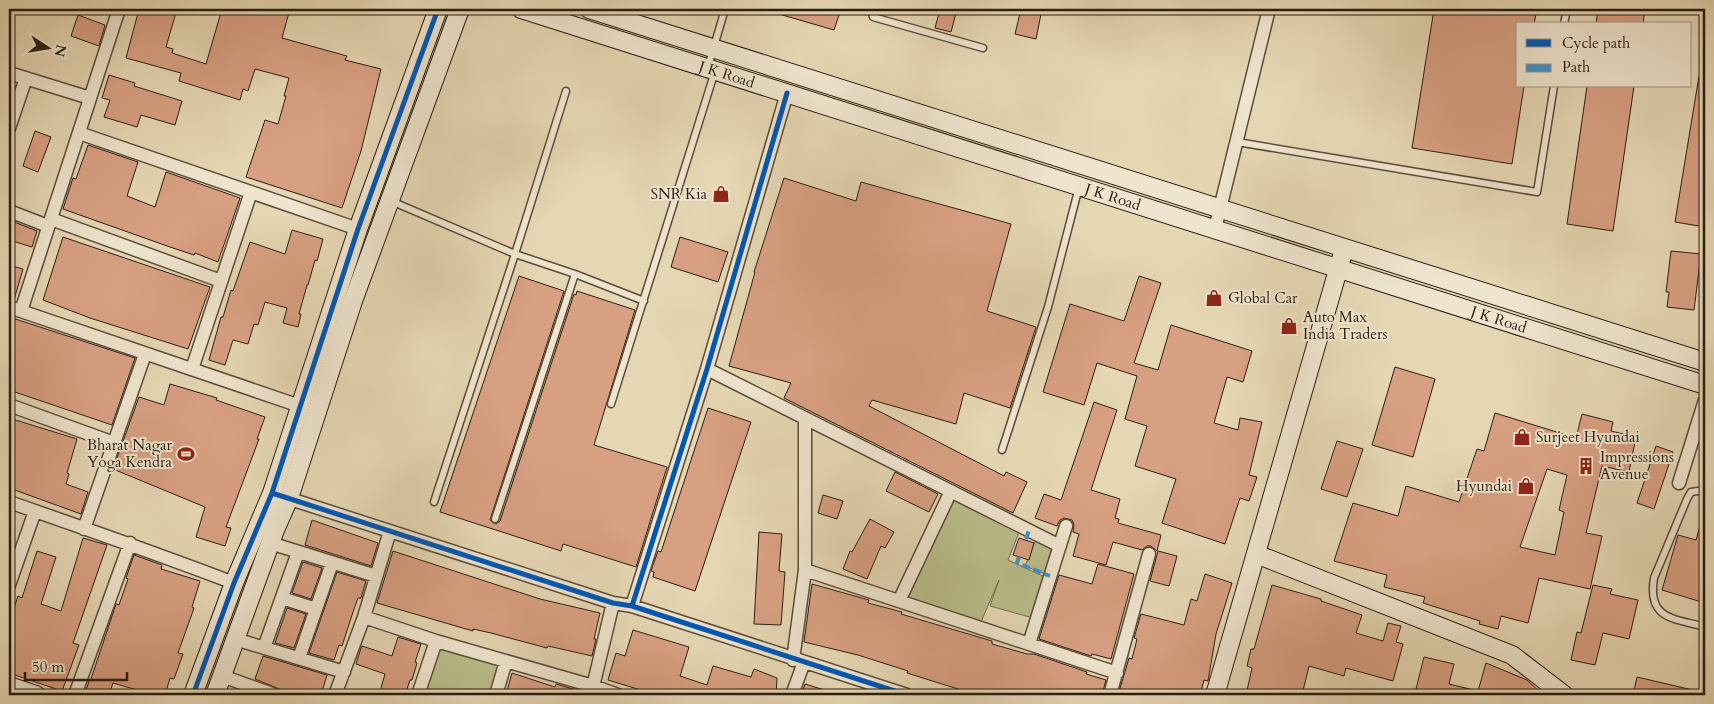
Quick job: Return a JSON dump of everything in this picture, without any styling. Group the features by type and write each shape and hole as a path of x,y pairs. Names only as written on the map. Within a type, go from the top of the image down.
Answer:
{"main road":[{"path":"193,695 234,583 272,493 358,229 438,9"},
{"path":"215,695 270,543 289,498 353,301 460,9"},
{"name":"J K Road","path":"521,9 1705,385"},
{"name":"J K Road","path":"589,9 608,12 778,69 1705,362"},
{"path":"778,69 780,91"},
{"path":"1215,695 1344,248"},
{"path":"1256,554 1512,655 1564,695"},
{"path":"9,686 36,695"}],"street":[{"path":"119,9 49,223 15,309 300,406"},
{"path":"1215,229 1269,9"},
{"path":"9,73 90,98"},
{"path":"9,128 26,78"},
{"path":"632,606 708,369 780,91"},
{"path":"79,133 358,229"},
{"path":"192,369 251,192"},
{"path":"9,211 221,282"},
{"path":"84,529 146,354"},
{"path":"708,369 1060,546"},
{"path":"1679,483 1705,400"},
{"path":"9,405 114,442"},
{"path":"792,695 798,661 805,570 805,418"},
{"path":"899,601 951,491"},
{"path":"272,493 613,603 632,606 798,661 876,691 907,695"},
{"path":"9,502 84,529 130,543 234,583"},
{"path":"9,586 35,511"},
{"path":"1029,644 1066,526"},
{"path":"335,695 364,617 390,531"},
{"path":"75,695 130,543"},
{"path":"270,543 376,576"},
{"path":"264,648 298,552"},
{"path":"1110,695 1149,554"},
{"path":"299,658 332,563"},
{"path":"805,570 1117,673"},
{"path":"282,598 316,608"},
{"path":"592,691 613,603"},
{"path":"364,617 436,641 506,661 592,691 618,695"},
{"path":"235,639 344,672"},
{"path":"418,695 436,641"},
{"path":"496,695 506,661"},
{"path":"222,676 275,695"}],"lane":[{"path":"611,404 644,301 711,69 714,48 725,9"},
{"path":"871,9 873,17 983,48"},
{"path":"1564,22 1567,9"},
{"path":"1237,142 1537,192 1554,88"},
{"path":"434,502 566,91"},
{"path":"1002,450 1048,307 1080,186"},
{"path":"390,201 515,254 575,274 644,301"},
{"path":"495,519 575,274"},
{"path":"1705,490 1691,492 1687,499 1654,578 1652,589 1656,608 1666,616 1705,627"}],"green space":[{"path":"952,495 1020,530 1008,560 1047,578 1033,618 990,606 999,580 981,622 905,599"},
{"path":"1038,534 1060,546 1050,576 1025,566"},
{"path":"439,646 499,664 491,695 423,695"}],"building":[{"path":"139,9 177,9 166,47 173,49 172,53 206,64 222,9 290,9 282,38 347,56 345,60 381,69 361,151 342,208 246,177 265,120 278,124 289,78 255,69 248,91 243,89 240,100 179,81 181,73 126,58"},
{"path":"772,9 841,9 834,30 772,12"},
{"path":"940,9 957,9 951,32 935,28"},
{"path":"1021,9 1042,9 1036,39 1015,34"},
{"path":"1434,9 1537,9 1534,22 1516,22 1516,88 1524,88 1512,164 1412,148"},
{"path":"1598,9 1645,9 1643,22 1596,22"},
{"path":"78,15 105,25 99,46 71,36"},
{"path":"109,75 135,83 134,86 182,101 175,125 141,115 137,127 104,117 110,100 102,98"},
{"path":"1699,76 1705,76 1705,227 1675,222"},
{"path":"1587,88 1634,88 1613,231 1567,224"},
{"path":"35,131 51,137 38,172 23,166"},
{"path":"88,145 138,162 127,196 155,207 166,172 240,198 218,262 63,209 73,178 76,179"},
{"path":"784,178 856,201 861,182 1011,224 987,311 1036,327 1010,408 964,393 956,424 872,400 869,406 1004,476 1006,472 1027,482 1013,513 784,398 791,383 729,366 754,272"},
{"path":"9,220 37,231 32,247 9,240"},
{"path":"292,230 323,239 317,261 315,260 307,285 299,314 301,314 298,327 283,323 287,308 265,302 258,325 254,324 248,344 233,340 225,365 209,360 221,317 223,317 231,290 233,291 250,242 285,254"},
{"path":"63,237 210,287 188,349 90,318 43,300"},
{"path":"680,237 728,252 718,282 671,267"},
{"path":"1671,251 1701,254 1694,310 1667,307 1669,292 1666,292"},
{"path":"9,265 23,269 14,300 9,299"},
{"path":"519,276 564,291 490,520 496,524 500,521 574,294 576,295 577,291 635,310 594,445 667,467 636,567 563,544 561,551 440,512"},
{"path":"1139,276 1161,283 1134,363 1158,370 1171,325 1252,351 1243,382 1227,377 1214,423 1238,430 1240,418 1262,422 1249,475 1257,477 1249,501 1240,498 1225,544 1162,523 1176,479 1135,466 1147,426 1125,419 1137,376 1097,363 1084,405 1043,392 1070,304 1124,321"},
{"path":"9,317 135,358 112,425 9,390"},
{"path":"1395,367 1435,379 1413,457 1372,445"},
{"name":"Bharat Nagar Yoga Kendra","path":"170,384 217,398 216,400 265,417 257,439 259,439 226,527 231,528 225,546 196,537 205,507 113,469 139,397 164,405"},
{"path":"1094,402 1117,410 1091,490 1120,499 1115,518 1119,519 1118,523 1161,535 1157,551 1151,546 1147,546 1142,550 1113,542 1106,565 1073,556 1079,534 1073,532 1074,525 1072,520 1064,518 1060,520 1057,526 1035,518 1044,494 1061,500"},
{"path":"708,408 751,422 695,591 653,577 654,572 651,571 658,551 661,552"},
{"path":"1495,413 1576,438 1582,414 1613,422 1611,431 1636,437 1629,472 1602,466 1586,533 1602,536 1590,589 1539,578 1528,623 1501,616 1498,629 1479,624 1480,621 1423,603 1425,597 1384,587 1387,575 1334,561 1353,503 1398,516 1406,486 1459,502 1477,449 1484,451","holes":["1547,469 1567,475 1559,510 1564,512 1555,555 1520,547"]},
{"path":"9,418 77,439 67,473 69,474 66,484 88,492 81,514 12,489 9,486"},
{"path":"1337,441 1363,449 1347,497 1321,489"},
{"path":"1656,446 1673,452 1654,509 1637,503"},
{"path":"895,472 938,494 929,512 886,491"},
{"path":"823,495 843,501 837,519 818,513"},
{"path":"1702,518 1705,518 1705,603 1662,590 1678,535 1696,540"},
{"path":"870,519 894,532 885,548 881,546 867,579 843,569 850,551 852,552"},
{"path":"312,520 378,543 371,566 305,545"},
{"path":"759,532 782,534 779,571 785,572 781,625 754,624"},
{"path":"83,538 107,545 73,643 79,645 62,691 9,673 9,623 18,596 22,598 37,551 56,557 41,604 61,611"},
{"path":"1019,538 1034,543 1029,560 1013,555"},
{"path":"393,551 540,599 600,613 592,656 548,646 547,648 473,629 473,631 377,603"},
{"path":"1158,551 1177,556 1169,586 1150,581"},
{"path":"134,555 162,565 161,569 200,581 192,607 194,608 178,653 183,654 174,679 170,678 165,695 135,695 137,690 113,683 109,695 84,695 116,604 119,605"},
{"path":"303,562 322,568 311,599 292,593"},
{"path":"1098,564 1134,574 1111,659 1092,654 1091,656 1039,639 1059,575 1092,584"},
{"path":"337,572 366,581 361,598 358,598 342,646 339,645 334,660 309,653"},
{"path":"1205,574 1232,583 1216,634 1208,681 1204,680 1200,695 1118,695 1129,658 1132,659 1137,639 1134,638 1141,614 1184,625 1191,599 1197,601"},
{"path":"812,584 869,600 868,603 902,612 901,614 992,641 992,644 1027,654 1034,654 1087,672 1086,674 1106,680 1102,695 1069,695 1060,692 1059,695 977,695 858,655 804,642"},
{"path":"1272,585 1321,599 1321,601 1362,615 1356,633 1383,641 1388,623 1401,626 1396,642 1403,644 1393,681 1346,668 1344,676 1309,666 1302,695 1246,695 1252,668 1247,666 1251,649 1254,649"},
{"path":"1593,585 1612,589 1610,594 1638,600 1629,639 1603,633 1595,665 1571,660 1577,632 1581,633"},
{"path":"287,608 306,614 294,648 275,643"},
{"path":"633,630 689,647 680,676 707,685 713,666 751,677 754,669 777,678 776,695 657,695 608,680 616,653 625,656"},
{"path":"398,637 421,644 412,680 410,680 405,695 379,695 385,674 356,664 361,648 362,646 392,656"},
{"path":"263,656 327,675 321,695 294,695 255,679"},
{"path":"1424,657 1454,664 1449,684 1478,691 1486,663 1527,680 1543,695 1441,695 1416,689"},
{"path":"512,673 555,687 556,684 583,692 583,695 506,695"},
{"path":"1637,677 1697,691 1696,695 1633,695"},
{"path":"805,684 834,693 833,695 801,695"}],"marked path":[{"path":"1026,539 1029,530"},
{"path":"1019,557 1017,563 1050,576"}],"cycle path":[{"path":"193,695 234,583 272,493 358,229 438,9"},
{"path":"632,606 707,369 787,93"},
{"path":"272,493 907,695"}],"place":[{"name":"SNR Kia","path":"721,194"},
{"name":"Global Car","path":"1214,298"},
{"name":"Auto Max India Traders","path":"1289,326"},
{"name":"Surjeet Hyundai","path":"1522,437"},
{"name":"Bharat Nagar Yoga Kendra","path":"186,454"},
{"name":"Impressions Avenue","path":"1586,466"},
{"name":"Hyundai","path":"1526,486"}]}
